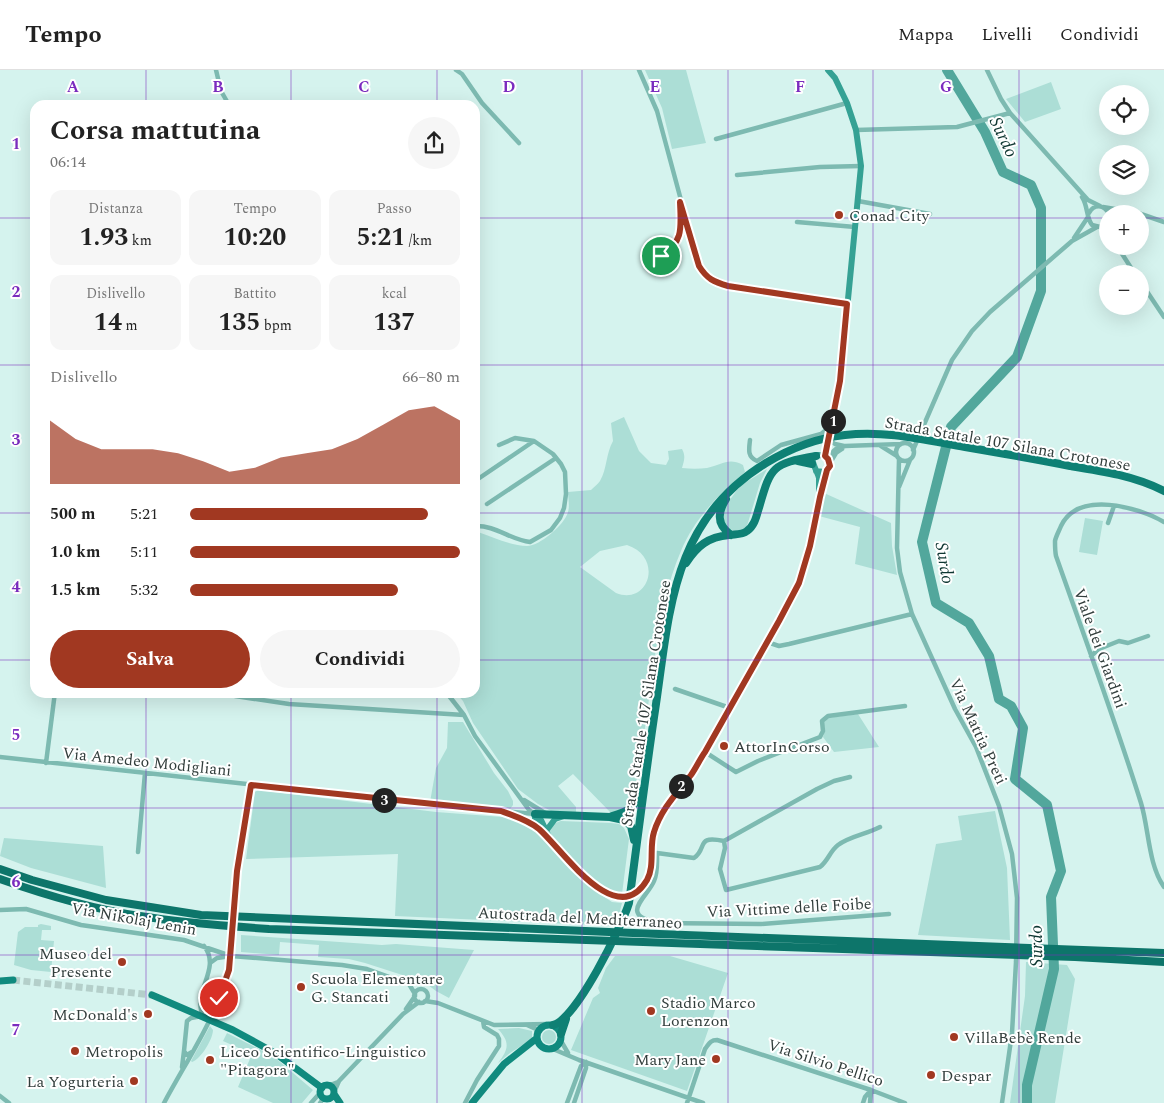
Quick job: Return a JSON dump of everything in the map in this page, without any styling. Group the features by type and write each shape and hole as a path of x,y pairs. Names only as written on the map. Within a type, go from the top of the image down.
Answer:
{"highway":[{"name":"Strada Statale 107 Silana Crotonese","path":"550,1025 559,1023 568,1014 598,970 621,926 629,903 671,600 678,575 696,534 720,500 736,485 756,470 799,446 821,439 845,435 887,434 1116,474 1164,491"},
{"path":"678,575 692,554 709,539 742,534 748,530 755,521 770,476 781,464 794,460 823,457"},
{"path":"794,460 814,468"},
{"path":"731,535 720,525 719,513 721,506 736,485"},
{"path":"610,817 628,812 634,806 639,795 649,752"},
{"path":"535,814 610,817 624,820 632,826 634,834 634,864"},
{"name":"Autostrada del Mediterraneo","path":"0,869 32,880 106,900 201,915 633,934 1000,946 1164,962"},
{"name":"Autostrada del Mediterraneo","path":"0,879 30,890 139,916 199,924 269,929 1001,956 1075,953 1164,953"},
{"name":"Strada Statale 107 Silana Crotonese","path":"561,1037 568,1014"}],"main road":[{"path":"814,468 823,457 829,440 840,381 861,166 856,130 847,103 835,78 828,70"},
{"path":"501,811 525,820 538,828 598,889 616,896 627,897 638,891 650,873 654,854 651,845 654,832 662,814 674,794 693,773 791,600 803,572 827,470 823,457 831,428"},
{"path":"814,468 822,472 827,470"},
{"path":"814,468 819,477 820,497"},
{"path":"535,814 538,828"},
{"path":"535,814 541,820 551,842"},
{"path":"546,831 555,819 564,816"},
{"path":"0,981 13,980"},
{"path":"152,995 233,1030 275,1054 321,1096 328,1098 333,1089"},
{"path":"472,1103 500,1069 537,1035 541,1027 550,1025 558,1028 561,1037 553,1048 542,1046 518,1053"},
{"path":"537,1035 542,1046"},
{"path":"321,1096 333,1089"},
{"path":"333,1089 340,1103"}],"street":[{"path":"216,70 221,91 226,100"},
{"path":"456,70 462,74 480,100"},
{"path":"639,70 657,111 670,155 680,202 699,266 704,275 713,282 728,286 847,304"},
{"path":"987,70 1010,113 1074,186 1088,200 1099,205"},
{"path":"480,100 519,143"},
{"path":"716,139 847,103"},
{"path":"856,130 957,127 1010,113"},
{"path":"737,175 820,167 861,166"},
{"path":"1074,186 1085,203 1090,223 1099,227"},
{"path":"858,201 930,214"},
{"path":"652,258 661,256 671,250 679,239 680,202"},
{"path":"1072,241 1091,209 1099,207"},
{"path":"1149,218 1164,222"},
{"path":"798,222 855,227"},
{"path":"908,444 925,422 952,360 961,346 990,312 1072,241 1099,227"},
{"path":"1149,294 1164,317"},
{"name":"Via Mattia Preti","path":"897,494 925,422"},
{"path":"750,440 749,455 757,461 781,445 821,434 831,428"},
{"path":"480,526 488,527 518,540 530,542 551,530 564,508 566,494 565,472 556,458 534,441 515,438 499,445"},
{"path":"829,440 835,444 845,446 908,444"},
{"path":"480,479 534,441"},
{"name":"Via Mattia Preti","path":"901,444 897,448 897,548 900,572 912,614 955,709 976,748 998,806 1012,854 1016,898 1016,962 1012,1033 1002,1103"},
{"path":"908,444 913,450"},
{"path":"823,457 836,453 845,446"},
{"path":"881,446 904,461 910,459"},
{"path":"487,504 556,458"},
{"name":"Viale dei Giardini","path":"1164,522 1148,514 1125,507 1100,504 1078,508 1063,522 1055,539 1056,556 1142,805 1156,876 1164,887"},
{"path":"1108,522 1114,506"},
{"path":"767,642 779,646 912,614"},
{"path":"1091,656 1099,648 1119,641 1128,643 1148,636"},
{"path":"675,689 730,708"},
{"path":"46,762 54,698"},
{"path":"249,698 298,705 464,715"},
{"path":"451,698 464,715 475,736 535,814"},
{"path":"705,752 736,772 758,761 820,737 823,731 822,720 828,716 905,706"},
{"name":"Via Amedeo Modigliani","path":"0,757 535,814"},
{"path":"138,852 145,773"},
{"path":"654,854 694,858 698,856 704,842 710,838 724,841 817,789 834,781 850,777"},
{"path":"164,1103 204,1030 219,998 229,970 237,871 251,785"},
{"path":"521,813 522,799"},
{"path":"522,799 549,815"},
{"path":"724,841 725,848 720,869 726,890 820,867 838,845 846,840 880,828"},
{"name":"Via Vittime delle Foibe","path":"654,854 657,868 654,882 638,904 637,910 644,919 650,922 761,924 889,914"},
{"name":"Via Nikolaj Lenin","path":"0,910 26,909 81,925 184,940 231,956"},
{"path":"181,1071 187,1021 191,1018 202,1016 200,997 210,969 208,952 204,946"},
{"path":"210,963 217,958 231,956 342,965 367,969 425,990 438,1003"},
{"path":"409,984 419,1002"},
{"path":"403,1014 417,990 421,989"},
{"path":"425,1001 428,998 428,994"},
{"path":"333,1089 403,1014 419,1002 438,1003 498,1025 550,1025"},
{"path":"465,1103 499,1046 497,1035 484,1027 483,1021"},
{"path":"524,1024 534,1028 537,1035"},
{"path":"561,1037 568,1054"},
{"name":"Via Silvio Pellico","path":"688,1100 706,1049 709,1043 717,1040 871,1090 905,1103"},
{"path":"553,1048 688,1100 703,1103"},
{"path":"184,1051 187,1054 193,1051"},
{"path":"567,1103 580,1066 586,1062"},
{"path":"574,1103 586,1068 586,1062"},
{"path":"863,1103 865,1096 871,1090"},
{"path":"870,1103 871,1090"},
{"path":"0,1096 9,1103"},
{"path":"311,1103 321,1096"}],"green space":[{"path":"645,70 686,70 706,143 672,149 662,108"},
{"path":"1051,82 1061,109 1025,122 1006,99"},
{"path":"624,417 639,451 651,463 666,465 669,459 668,451 682,449 684,461 682,468 707,468 725,462 733,462 743,465 745,472 717,498 700,518 686,539 672,575 655,655 644,736 632,799 625,807 611,813 573,774 558,786 576,807 576,814 551,811 518,789 473,723 460,698 480,698 480,533 521,546 532,545 551,534 566,517 569,505 568,492 591,490 600,481 613,441 611,423","holes":["627,545 639,551 646,559 648,578 644,587 637,593 627,595 616,593 580,567 600,551"]},
{"path":"767,469 760,483 747,526 738,531 732,530 723,524 724,508 737,490"},
{"path":"824,493 891,523 892,546 897,575 855,564 860,527 819,516"},
{"path":"1085,518 1103,521 1097,555 1079,552"},
{"path":"858,714 879,747 834,752 823,737 825,730 823,722 827,718"},
{"path":"448,722 463,722 494,773 508,791 513,801 510,809 430,802 436,768 447,748"},
{"path":"258,790 436,812 520,820 533,828 597,892 612,902 622,903 616,926 395,916 398,854 246,859 255,792"},
{"path":"995,811 1007,868 1010,940 918,935 936,844 962,840 958,816"},
{"path":"561,821 611,823 619,824 624,828 629,839 622,894 619,895 595,884 553,842 549,833 553,825"},
{"path":"4,838 103,846 106,888 31,868 0,856"},
{"path":"41,924 51,926 51,930 42,930 41,940 54,941 51,972 31,970 14,965 18,932 25,927 38,927"},
{"path":"241,935 474,950 449,998 424,982 365,963 349,959 318,957 319,945 280,942 279,955 241,952"},
{"name":"Stadio Marco Lorenzon","path":"615,956 670,956 728,973 687,1091 571,1050 593,998 600,993 598,988 606,968"},
{"path":"1026,962 1067,965 1075,979 1055,1103 1010,1103 1025,996"},
{"path":"210,1026 213,1030 209,1043 203,1053 192,1062 191,1061"},
{"path":"519,1028 532,1031 532,1039 498,1063 507,1046 505,1038 498,1029"},
{"path":"546,1030 552,1030 556,1037 552,1044 546,1044 542,1040 542,1034"},
{"path":"227,1033 273,1056 313,1090 302,1103 273,1103 238,1087 252,1054 223,1041"}],"waterway":[{"name":"Surdo","path":"947,70 985,132 1003,172 1031,185 1041,208 1041,291 1017,357 951,427 922,542 936,603 969,623 989,656 999,699 1011,706 1023,728 1015,779 1047,805 1061,871 1051,897 1054,969 1027,1085 1027,1103"}],"tunnel":[{"path":"13,980 152,995"}],"place":[{"name":"Conad City","path":"839,215"},
{"name":"AttorInCorso","path":"724,746"},
{"name":"Museo del Presente","path":"122,962"},
{"name":"Scuola Elementare G. Stancati","path":"301,987"},
{"name":"Stadio Marco Lorenzon","path":"651,1011"},
{"name":"McDonald's","path":"148,1014"},
{"name":"VillaBebè Rende","path":"954,1037"},
{"name":"Metropolis","path":"75,1051"},
{"name":"Mary Jane","path":"716,1059"},
{"name":"Liceo Scientifico-Linguistico \"Pitagora\"","path":"210,1060"},
{"name":"Despar","path":"931,1075"},
{"name":"La Yogurteria","path":"134,1081"}],"route":[{"path":"219,998 229,970 237,871 251,785 501,811 525,820 538,828 590,882 604,892 627,897 638,891 647,881 651,869 651,845 654,832 662,814 674,794 693,773 791,600 803,572 820,497 827,470 830,466 825,456 840,381 847,304 728,286 713,282 704,275 699,266 680,202 681,222 679,239 671,250 661,256"}]}
